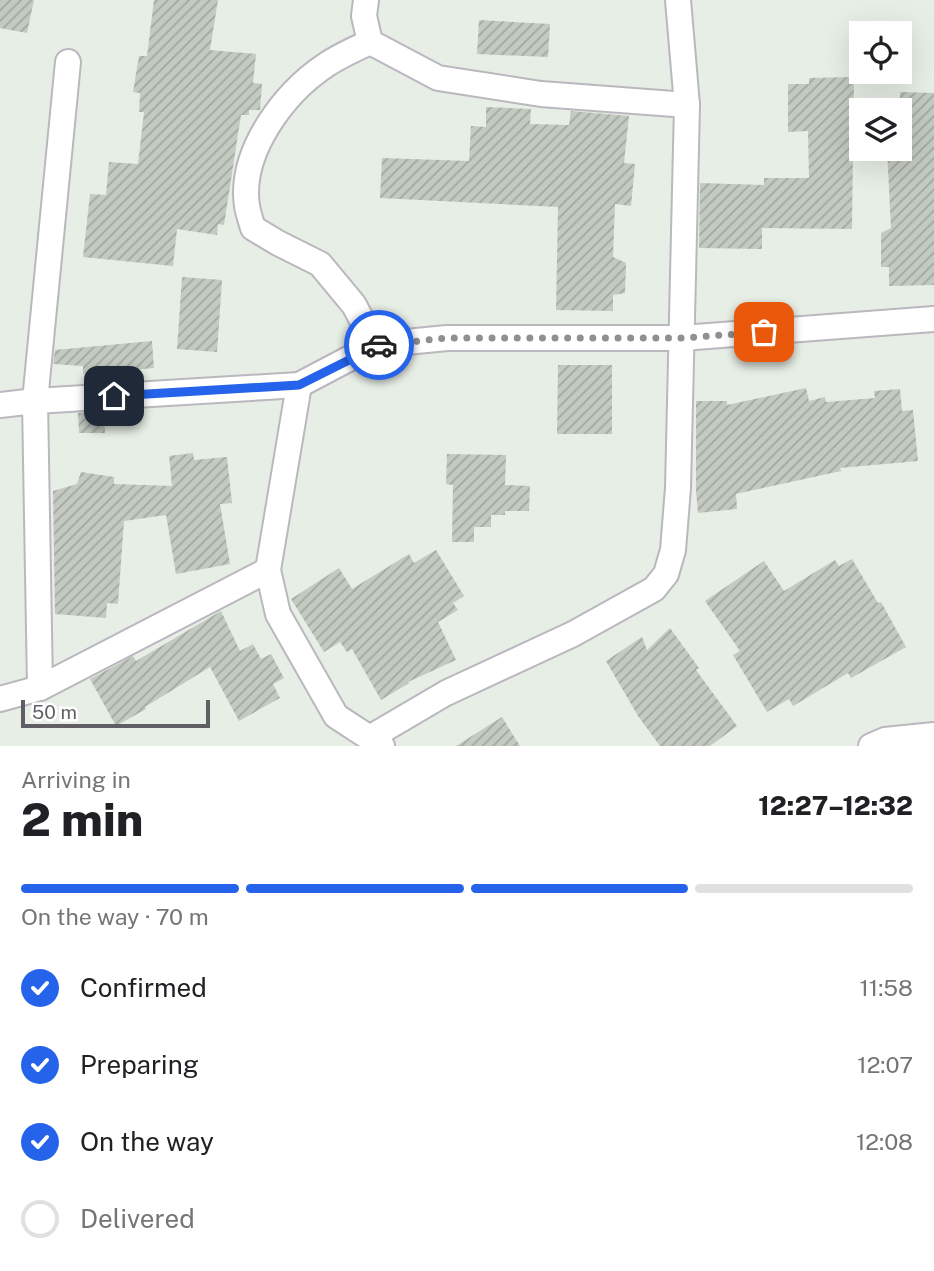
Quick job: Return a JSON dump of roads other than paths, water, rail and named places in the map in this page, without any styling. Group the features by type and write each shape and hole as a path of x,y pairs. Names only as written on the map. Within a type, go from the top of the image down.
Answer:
{"street":[{"path":"366,0 364,16 370,42 438,78 541,94 687,105"},
{"path":"299,385 268,569 278,614 336,716 376,741 446,693 573,634 654,589 666,575 673,550 678,488 687,105 678,0"},
{"path":"370,42 326,65 286,99 259,140 248,173 246,205 253,228 320,264 354,305 375,345"},
{"path":"40,688 35,401 68,62"},
{"path":"0,405 299,385 375,345 447,338 682,338 934,319"},
{"path":"0,699 40,688 268,569"},
{"path":"871,746 885,740 934,735"}]}
